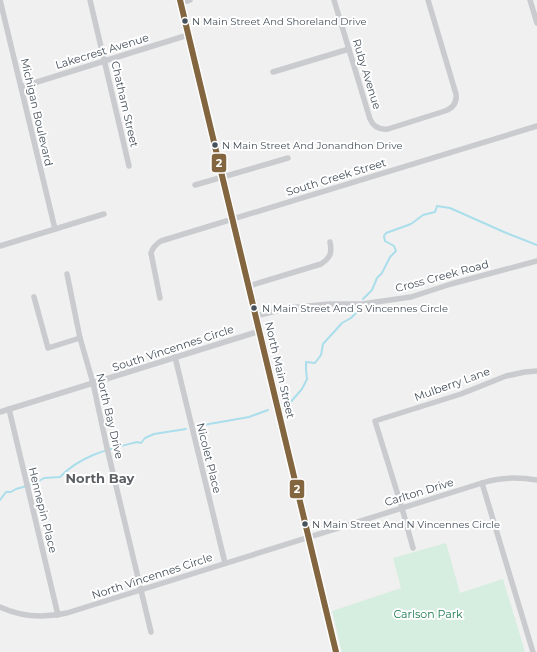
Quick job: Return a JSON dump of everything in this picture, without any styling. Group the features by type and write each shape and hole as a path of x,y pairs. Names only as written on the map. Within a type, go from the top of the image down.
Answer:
{"main road":[{"name":"North Main Street","path":"180,1 336,652"}],"street":[{"name":"Michigan Boulevard","path":"0,0 55,229"},
{"name":"Chatham Street","path":"90,0 129,166"},
{"path":"180,1 190,0"},
{"name":"Ruby Avenue","path":"334,0 370,119 374,126 388,129 445,112 455,103 456,94 428,0"},
{"path":"530,0 537,23"},
{"name":"Lakecrest Avenue","path":"21,86 188,35"},
{"path":"273,72 349,49"},
{"name":"South Creek Street","path":"160,298 151,252 152,248 161,241 537,126"},
{"path":"196,185 288,158"},
{"path":"0,246 104,214"},
{"path":"249,286 321,264 327,260 330,255 330,242"},
{"name":"Cross Creek Road","path":"256,316 288,308 329,304 362,304 411,297 451,284 537,261"},
{"name":"North Bay Drive","path":"67,274 80,338 93,383 151,632"},
{"path":"34,297 48,348 80,338"},
{"name":"South Vincennes Circle","path":"0,412 260,331"},
{"name":"Nicolet Place","path":"175,357 225,563"},
{"name":"Mulberry Lane","path":"402,508 375,421 461,394 506,376 520,372 537,371"},
{"name":"Hennepin Place","path":"9,409 58,615"},
{"name":"Carlton Drive","path":"309,536 498,479 522,478 537,480"},
{"path":"482,483 533,652"},
{"path":"402,508 413,548"},
{"name":"North Vincennes Circle","path":"0,608 26,615 40,616 67,613 309,536"}],"green space":[{"name":"Carlson Park","path":"446,543 460,593 503,579 525,652 342,652 332,611 401,588 393,558"}],"waterway":[{"path":"363,299 372,290 377,278 382,273 390,257 396,251 394,246 385,241 384,236 386,233 411,224 423,215 435,212 437,206 450,208 537,245"},
{"path":"288,405 302,389 307,379 306,362 315,363 321,355 323,344 342,323 351,318 360,309"},
{"path":"198,426 249,417 268,410"},
{"path":"0,500 6,492 11,492 34,484 44,478 60,477 77,463 96,454 116,447 137,442 141,443 145,438 154,434 186,429"}],"transit line":[{"name":"2","path":"180,0 336,652"}],"place":[{"name":"N Main Street And Shoreland Drive","path":"185,21"},
{"name":"N Main Street And Jonandhon Drive","path":"215,145"},
{"name":"N Main Street And S Vincennes Circle","path":"254,308"},
{"name":"N Main Street And N Vincennes Circle","path":"305,524"}],"district":[{"name":"North Bay","path":"100,478"}]}
